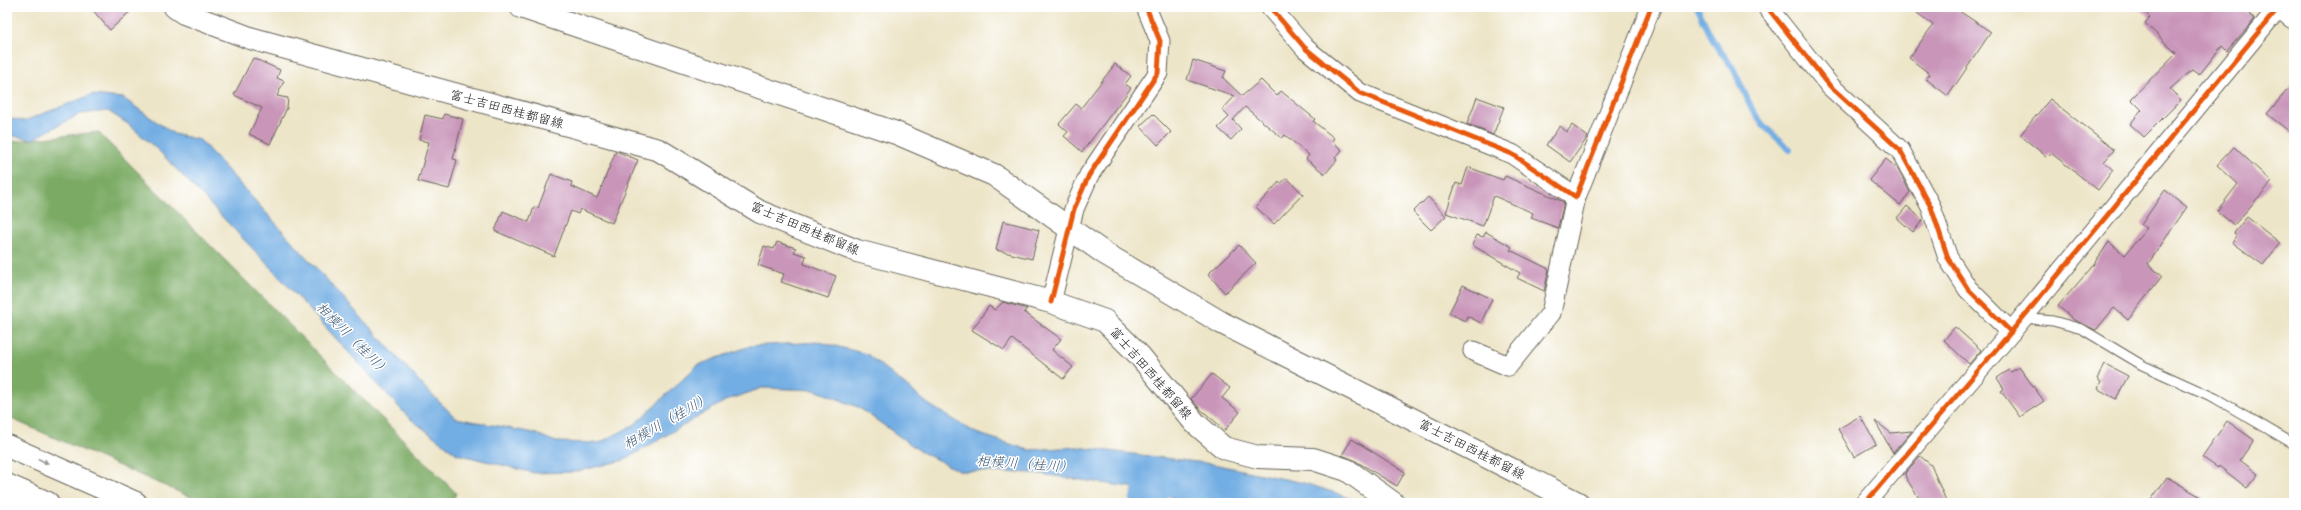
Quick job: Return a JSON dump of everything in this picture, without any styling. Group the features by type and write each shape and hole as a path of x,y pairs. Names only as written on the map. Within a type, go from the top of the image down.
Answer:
{"main road":[{"name":"富士吉田西桂都留線","path":"176,7 184,13 250,38 659,150 760,212 857,250 1051,302 1105,321 1139,355 1195,423 1224,448 1258,457 1313,460 1347,470 1393,503"},
{"name":"富士吉田西桂都留線","path":"521,7 896,133 994,175 1104,253 1222,323 1578,503"},
{"path":"2280,7 2294,18"},
{"path":"7,446 136,503"},
{"path":"7,485 48,503"}],"street":[{"path":"1051,302 1074,209 1089,175 1158,73 1160,41 1146,7"},
{"path":"1270,7 1305,48 1360,93 1512,154 1576,196"},
{"path":"1473,351 1508,366 1551,313 1576,196 1651,7"},
{"path":"1767,7 1830,86 1900,150 1931,207 1948,258 1968,289 2017,325"},
{"path":"1865,503 2017,325 2280,7"}],"lane":[{"path":"2017,325 2053,321 2082,329 2142,365 2215,398 2294,444"}],"green space":[{"path":"98,132 456,493 452,503 204,503 7,417 7,142"}],"water":[{"name":"相模川（桂川）","path":"91,95 123,98 174,134 200,140 428,391 456,418 534,433 556,442 599,443 634,425 698,365 750,346 819,342 867,354 928,404 976,433 1029,450 1077,447 1213,464 1304,483 1336,493 1360,503 1179,503 1164,492 1034,473 959,471 920,451 858,407 815,390 762,388 725,401 624,460 575,472 534,473 457,454 408,417 274,271 159,151 128,124 108,111 80,114 33,139 7,135 7,118 24,121"}],"building":[{"path":"90,7 135,7 110,30"},
{"path":"1909,7 1953,7 1991,32 1948,96 1926,79 1930,74 1909,58 1933,25"},
{"path":"2139,7 2241,7 2255,19 2227,51 2222,46 2199,75 2192,70 2170,89 2181,100 2144,137 2130,124 2142,110 2131,99 2176,53 2145,23 2150,17"},
{"path":"253,58 280,70 277,78 284,81 277,96 288,98 287,108 270,144 249,134 262,108 234,95"},
{"path":"1193,60 1226,71 1223,78 1242,96 1261,80 1277,96 1281,91 1315,119 1313,121 1334,138 1332,141 1342,150 1335,158 1337,160 1325,174 1306,159 1309,155 1285,135 1282,138 1245,107 1233,120 1241,129 1231,140 1218,128 1229,117 1222,110 1235,96 1187,80"},
{"path":"1115,64 1131,76 1125,84 1131,88 1082,152 1064,136 1068,132 1059,124 1076,104 1081,108"},
{"path":"2294,82 2294,135 2267,114"},
{"path":"1477,97 1504,107 1493,135 1467,124"},
{"path":"2050,99 2114,150 2104,162 2113,170 2098,190 2051,153 2047,157 2020,135"},
{"path":"444,114 463,119 453,159 457,160 449,189 418,181 429,142 419,140 425,115 443,119"},
{"path":"1153,114 1171,132 1158,145 1140,126"},
{"path":"1572,125 1588,137 1570,162 1546,145 1560,126 1567,132"},
{"path":"2234,147 2272,182 2234,225 2217,211 2238,184 2217,165"},
{"path":"616,151 638,160 612,223 580,209 578,214 571,211 554,256 495,231 503,211 529,222 534,207 538,208 551,174 572,182 571,186 597,198"},
{"path":"1886,159 1897,168 1910,192 1900,205 1869,180"},
{"path":"1468,167 1503,180 1505,176 1564,202 1558,228 1531,218 1533,213 1494,196 1483,226 1446,213 1456,183 1462,185"},
{"path":"1287,178 1303,194 1274,224 1256,207 1279,182 1280,184"},
{"path":"2165,190 2187,207 2148,264 2162,276 2128,320 2114,308 2096,330 2074,320 2058,306 2091,268 2109,242 2125,255 2147,228 2141,225"},
{"path":"1428,197 1446,216 1431,230 1413,212"},
{"path":"1907,206 1923,220 1913,232 1897,218"},
{"path":"2247,217 2280,243 2263,265 2232,242 2237,236 2234,233"},
{"path":"1003,221 1039,230 1032,259 996,250"},
{"path":"1486,232 1512,247 1510,250 1549,269 1544,291 1517,278 1520,273 1472,245 1477,235 1483,237"},
{"path":"777,242 796,248 794,252 806,256 804,264 836,276 828,298 781,282 784,274 758,265 764,246 774,249"},
{"path":"1239,245 1256,263 1225,293 1208,274"},
{"path":"1463,285 1492,299 1481,323 1467,316 1465,321 1449,313"},
{"path":"1003,302 1027,309 1024,312 1061,339 1052,350 1073,367 1063,379 1012,339 1004,350 972,330 989,306 995,310"},
{"path":"1955,327 1981,350 1969,364 1944,340"},
{"path":"2105,364 2128,376 2116,399 2098,389 2101,382 2097,379"},
{"path":"2019,367 2044,401 2020,417 2001,391 2004,389 1997,378 2009,370 2011,372"},
{"path":"1212,374 1230,388 1222,398 1240,412 1225,430 1199,408 1191,399"},
{"path":"1860,416 1876,444 1854,457 1838,429"},
{"path":"1875,421 1891,433 1912,431 1893,453"},
{"path":"2227,421 2254,440 2240,460 2258,474 2247,488 2219,466 2218,468 2202,457"},
{"path":"1352,439 1405,472 1397,486 1354,460 1342,455"},
{"path":"1920,456 1931,465 1947,503 1922,503 1906,478 1905,473"},
{"path":"2167,477 2211,503 2149,503"}],"waterway":[{"path":"1697,7 1714,42 1733,68 1753,111 1763,125 1790,150"},
{"path":"1147,503 1153,484"}],"cycle path":[{"path":"1051,302 1074,209 1089,175 1158,73 1160,41 1146,7"},
{"path":"1270,7 1305,48 1360,93 1512,154 1576,197 1651,7"},
{"path":"1767,7 1830,86 1900,150 1931,207 1948,258 1968,289 2011,332"},
{"path":"1865,503 2011,332 2279,7"}]}
